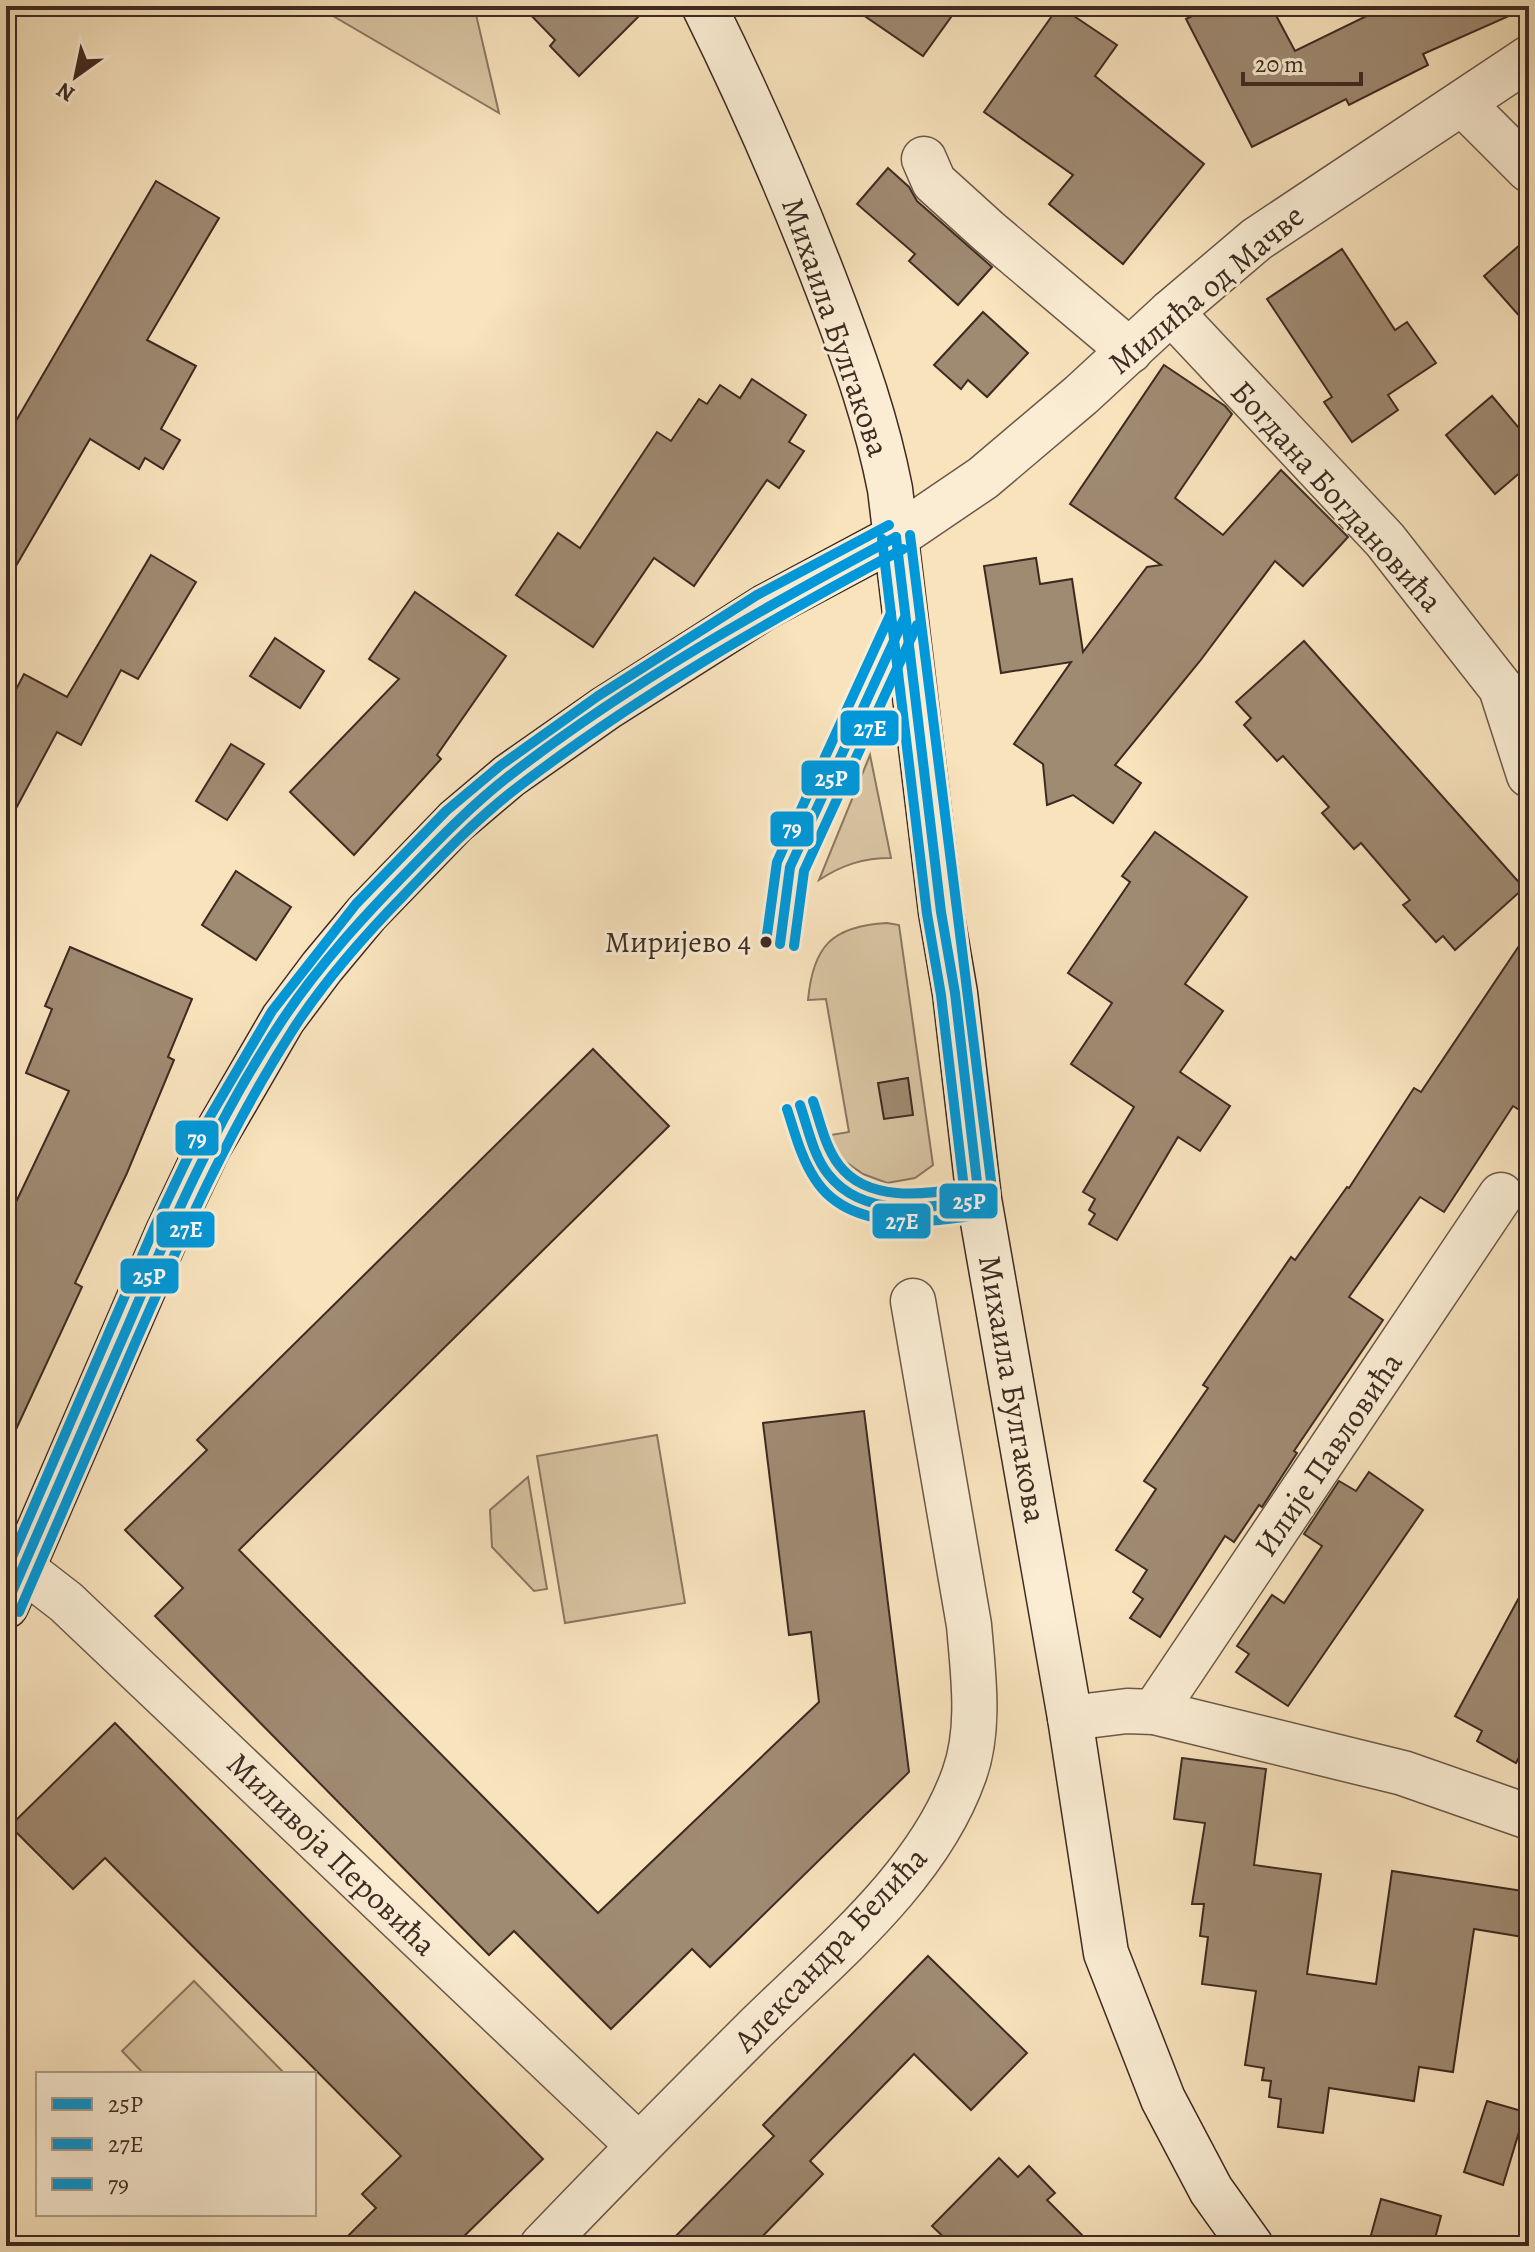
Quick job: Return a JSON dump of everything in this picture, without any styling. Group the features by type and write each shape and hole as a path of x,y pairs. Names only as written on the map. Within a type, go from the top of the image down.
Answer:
{"street":[{"name":"Михаила Булгакова","path":"704,6 787,184 846,335 879,436 896,537 979,1199 1070,1718 1106,1953 1163,2099 1211,2190 1251,2246"},
{"name":"Милића од Мачве","path":"14,1587 161,1247 208,1148 283,1019 358,924 456,821 509,776 606,708 765,607 896,537 983,478 1267,231 1529,58"},
{"path":"1463,104 1529,170"},
{"path":"924,159 934,182 1130,351"},
{"name":"Богдана Богдановића","path":"1171,312 1385,540 1492,676 1501,688 1529,775"},
{"name":"Илије Павловића","path":"1154,1712 1501,1195"},
{"name":"Александра Белића","path":"542,2246 638,2145 884,1901 934,1838 966,1772 972,1743 973,1714 969,1625 913,1301"},
{"name":"Миливоја Перовића","path":"14,1587 66,1602 638,2145"},
{"path":"1070,1718 1154,1712 1403,1773 1529,1817"}],"shaded area":[{"path":"316,6 474,6 499,113"},
{"path":"870,755 891,858 853,863 819,880"},
{"path":"887,923 899,925 933,1165 915,1178 887,1183 863,1174 840,1158 831,1135 849,1132 826,999 808,1000 815,966 829,942 852,929"},
{"path":"657,1435 685,1603 565,1623 537,1456"},
{"path":"528,1477 547,1589 534,1591 492,1547 490,1510"},
{"path":"194,1981 283,2072 142,2072 122,2051"}],"building":[{"path":"522,6 649,6 579,76 550,46 555,40"},
{"path":"850,6 959,6 923,56"},
{"path":"1059,6 1117,45 1095,76 1204,164 1123,264 1049,204 1073,175 984,112"},
{"path":"1212,6 1271,6 1295,51 1387,6 1529,7 1423,54 1428,65 1349,105 1346,99 1252,147 1186,19"},
{"path":"888,168 909,187 917,201 992,267 958,305 909,261 915,254 857,204"},
{"path":"156,181 219,218 147,340 196,366 161,429 180,440 163,469 145,458 139,469 90,439 6,583 6,438"},
{"path":"1529,237 1529,327 1484,276"},
{"path":"1342,249 1395,330 1407,322 1436,363 1388,395 1398,410 1352,442 1324,402 1332,397 1267,299"},
{"path":"983,312 1028,353 987,397 968,380 961,389 934,365"},
{"path":"1164,365 1232,414 1175,498 1223,535 1281,470 1348,537 1303,586 1275,561 1200,661 1115,765 1141,783 1113,823 1073,795 1047,805 1043,764 1014,744 1071,662 1001,673 984,566 1036,558 1040,584 1072,579 1083,652 1147,567 1161,565 1070,504"},
{"path":"752,379 806,415 789,442 804,451 779,488 767,480 694,586 654,558 593,647 516,595 558,533 580,548 657,432 671,441 699,399 707,404 720,385 740,398"},
{"path":"1492,396 1529,440 1529,465 1495,494 1446,435"},
{"path":"151,555 196,582 138,679 121,670 81,745 57,732 6,827 6,709 24,674 67,697"},
{"path":"415,592 506,656 437,755 441,759 354,855 290,792 399,679 369,659"},
{"path":"275,638 324,671 300,708 250,676"},
{"path":"1304,641 1524,888 1455,950 1443,936 1436,942 1403,905 1410,900 1361,843 1354,849 1322,813 1329,807 1283,756 1277,761 1244,725 1251,718 1236,702"},
{"path":"231,744 264,764 227,820 196,801"},
{"path":"1155,832 1247,897 1185,984 1223,1011 1180,1072 1230,1106 1200,1151 1178,1137 1117,1240 1089,1224 1095,1214 1089,1210 1095,1199 1083,1192 1134,1107 1071,1064 1112,1003 1068,973 1130,882 1122,876"},
{"path":"236,871 291,907 256,960 202,925"},
{"path":"1529,931 1529,1116 1513,1106 1444,1212 1420,1197 1349,1297 1383,1320 1294,1451 1297,1453 1262,1507 1259,1505 1234,1542 1225,1536 1160,1637 1130,1618 1143,1599 1133,1592 1147,1570 1116,1550 1156,1489 1144,1481 1208,1388 1203,1385 1291,1257 1295,1260 1349,1188 1414,1088 1421,1092"},
{"path":"70,947 192,999 168,1057 174,1060 127,1173 75,1283 82,1287 6,1451 6,1223 69,1091 26,1073 52,1009 45,1006"},
{"path":"593,1049 669,1126 239,1550 598,1913 819,1702 811,1632 789,1635 763,1423 864,1411 909,1772 710,1967 692,1949 611,2029 514,1931 489,1955 155,1616 183,1588 125,1530 207,1450 197,1440"},
{"path":"908,1078 913,1115 884,1119 878,1083"},
{"path":"1369,1472 1423,1510 1288,1706 1236,1672 1249,1654 1237,1646 1272,1595 1284,1603 1322,1546 1304,1534 1339,1481 1356,1491"},
{"path":"1529,1579 1529,1738 1516,1763 1477,1741 1482,1731 1455,1716"},
{"path":"115,1723 543,2159 454,2246 338,2246 376,2208 362,2194 401,2156 105,1858 73,1889 10,1826"},
{"path":"1182,1758 1266,1769 1254,1865 1321,1874 1307,1974 1376,1984 1392,1871 1529,1892 1529,1938 1474,1929 1453,2072 1419,2067 1414,2101 1329,2088 1323,2133 1278,2127 1281,2099 1269,2097 1271,2081 1262,2080 1264,2068 1245,2065 1256,1991 1202,1984 1208,1937 1200,1936 1204,1904 1192,1904 1205,1823 1174,1819"},
{"path":"928,1956 1027,2053 971,2110 914,2054 810,2161 823,2174 753,2246 666,2246 774,2136 763,2125"},
{"path":"1487,2101 1525,2112 1503,2185 1464,2172"},
{"path":"999,2158 1018,2177 1029,2166 1055,2193 1047,2200 1093,2246 953,2246 932,2226"},
{"path":"1381,2199 1441,2216 1433,2246 1368,2246"}],"transit line":[{"name":"79","path":"6,1571 155,1226 195,1142 272,1011 356,904 446,811 501,765 598,696 757,595 889,525"},
{"name":"27E","path":"787,1109 802,1154 815,1179 826,1193 854,1211 887,1220 922,1221 967,1217 981,1213 991,1205 993,1197 910,535"},
{"name":"25P","path":"800,1105 823,1167 843,1188 859,1198 898,1207 940,1206 979,1199 896,537"},
{"name":"25P","path":"6,1606 161,1248 217,1131 283,1019 327,960 375,905 458,821 555,742 698,648 896,537"},
{"name":"79","path":"813,1101 826,1142 834,1158 851,1177 865,1185 897,1193 932,1193 964,1188 882,539"},
{"name":"27E","path":"19,1612 207,1185 270,1066 306,1010 346,959 473,825 564,753 706,660 903,549"},
{"name":"79","path":"766,942 777,862 891,613"},
{"name":"25P","path":"780,944 790,867 904,619"},
{"name":"27E","path":"794,946 804,871 917,625"}],"place":[{"name":"Миријево 4","path":"766,942"}]}
